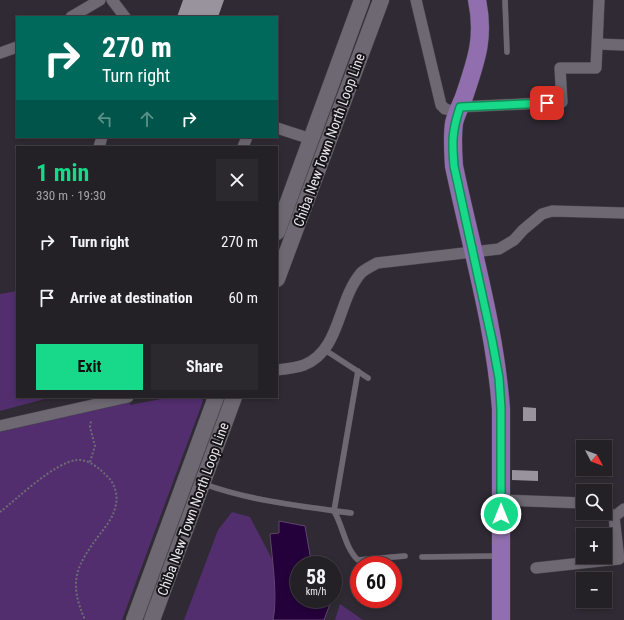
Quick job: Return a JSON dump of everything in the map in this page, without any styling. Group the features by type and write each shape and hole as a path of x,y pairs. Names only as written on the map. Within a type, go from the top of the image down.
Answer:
{"main road":[{"name":"Chiba New Town North Loop Line","path":"278,229 362,0"},
{"name":"Chiba New Town North Loop Line","path":"278,273 282,251 381,0"},
{"path":"478,0 481,27 480,42 475,64 455,121 452,140 454,166 499,378 501,409 501,620"},
{"name":"Chiba New Town North Loop Line","path":"134,620 216,398"},
{"name":"Chiba New Town North Loop Line","path":"152,620 234,398"}],"street":[{"path":"73,16 100,0"},
{"path":"112,0 124,16"},
{"path":"417,2 441,105 444,109 459,109 562,102 560,68 596,68 599,0"},
{"path":"597,44 624,45"},
{"path":"0,53 16,47"},
{"path":"278,128 311,139"},
{"path":"278,370 303,366 323,353 329,343 351,290 362,273 376,263 499,249 514,240 523,230 542,214 552,211 624,213"},
{"path":"0,426 124,398"},
{"path":"501,500 576,503"},
{"path":"536,568 619,559 614,517 624,509"}],"lane":[{"path":"505,0 507,52"},
{"path":"325,350 368,378"},
{"path":"358,371 334,511 339,520 352,555 358,560 405,556"},
{"path":"202,483 225,491 282,503 350,513"},
{"path":"422,557 501,556"}],"path":[{"path":"90,462 95,446 90,427 91,421"},
{"path":"0,512 55,468 63,464 78,460 90,462 112,481 116,490 117,503 113,516 85,555 77,570 76,593 79,608 85,620"}],"shaded area":[{"path":"16,291 16,398 48,398 0,411 0,294"},
{"path":"166,398 201,398 203,401 122,620 0,620 0,432 129,401 130,405"},
{"path":"232,512 250,517 272,559 284,605 276,620 184,620 218,530"},
{"path":"279,521 305,526 310,556 290,556 290,608 328,608 324,620 273,620 275,589 270,534 279,533"},
{"path":"342,605 363,620 335,620 339,608 342,608"}],"building":[{"path":"183,0 224,0 218,16 177,16"},
{"path":"523,407 536,408 536,421 523,421"},
{"path":"512,470 538,471 538,481 512,480"}],"route":[{"path":"501,514 501,409 499,378 497,363 460,197 454,166 452,140 455,121 460,107 547,103"}]}
